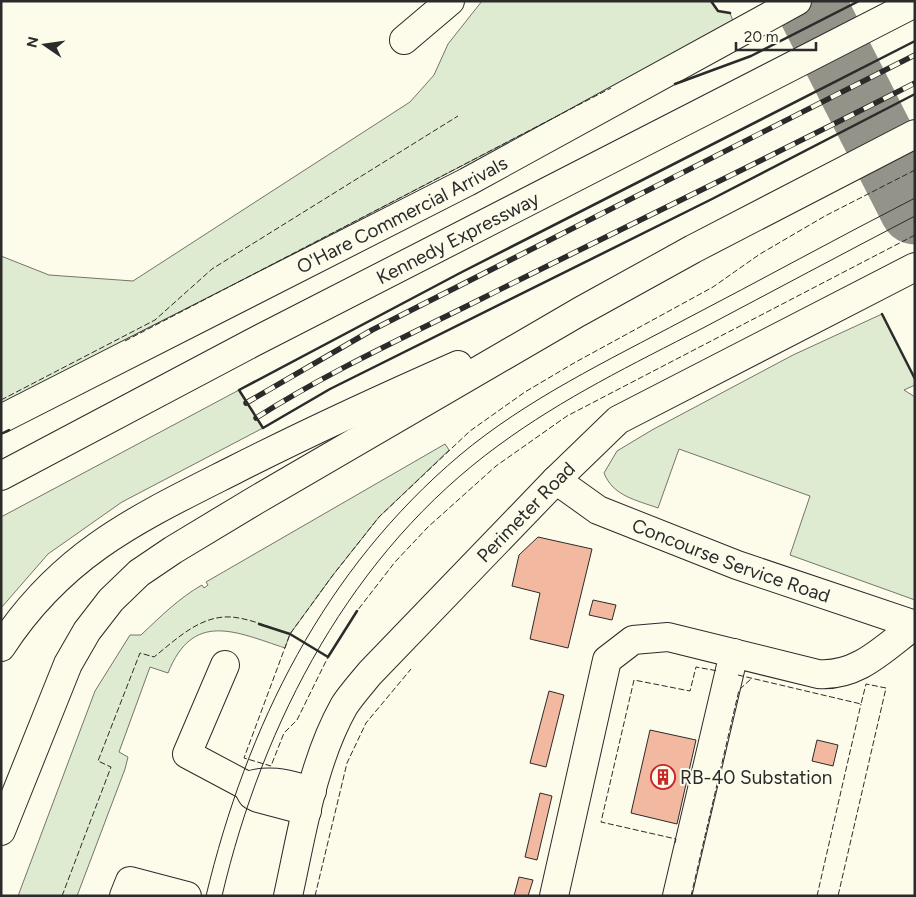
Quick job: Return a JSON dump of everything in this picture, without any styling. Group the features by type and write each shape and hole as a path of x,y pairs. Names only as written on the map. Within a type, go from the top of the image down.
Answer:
{"main road":[{"path":"404,40 450,1"},
{"name":"O'Hare Commercial Arrivals","path":"1,419 467,182 797,1"},
{"name":"Kennedy Expressway","path":"1,476 252,343 915,3"},
{"path":"1,831 68,664 87,631 111,600 139,573 173,550 256,500 579,312 693,249 915,134"},
{"name":"Perimeter Road","path":"288,896 310,801 328,740 345,705 370,673 556,480 618,420 915,267"},
{"path":"1,647 20,618 46,588 76,561 133,521 336,418 579,312"},
{"name":"Concourse Service Road","path":"556,480 598,510 737,564 915,625"},
{"path":"554,896 607,660 633,640 668,637 818,674 834,675 856,669 915,625"},
{"path":"677,896 734,653"},
{"path":"225,665 187,754 247,786 262,781 272,781 310,801"},
{"path":"124,896 130,880 186,896"}],"green space":[{"path":"482,1 711,1 718,11 730,13 734,24 1,406 1,256 49,275 133,281 410,102 434,75 448,44"},
{"path":"882,314 915,379 915,385 904,390 915,397 915,600 790,555 810,496 679,449 658,508 626,496 608,481 604,473 617,451 652,430 793,355"},
{"path":"239,390 263,428 122,502 48,554 1,608 1,517"},
{"path":"445,444 449,450 379,517 333,575 290,634 285,648 233,632 203,633 190,640 178,653 168,673 150,667 119,752 128,757 125,769 77,896 18,896 95,691 130,635 141,635 185,596 202,585 204,588 208,585 206,582"}],"building":[{"path":"538,537 592,549 568,648 530,639 540,593 512,586 519,555"},
{"path":"593,600 616,605 612,620 589,615"},
{"path":"549,691 564,695 546,767 530,763"},
{"name":"RB-40 Substation","path":"650,730 696,740 677,824 631,813"},
{"path":"817,740 838,745 833,766 812,761"},
{"path":"540,793 552,796 537,860 525,857"},
{"path":"519,877 533,880 528,896 514,896"}],"taxiway":[{"path":"809,1 915,209"}],"tram line":[{"path":"206,896 223,833 244,771 269,712 297,654 331,600 369,548 412,500 460,455 512,416 540,398 915,198"},
{"path":"222,896 240,831 262,767 289,705 321,645 358,589 399,536 447,488 499,445 573,397 915,216"}],"railway":[{"path":"246,403 372,330 915,55"},
{"path":"256,418 311,385 368,355 915,83"}],"fence":[{"path":"125,341 611,88"},
{"path":"1,400 155,320 212,269 458,116"},
{"path":"915,170 825,216 760,254 713,287 574,363 525,392 470,431 379,517 290,634 244,758 271,766 284,733 297,720 328,657 357,611 395,562 428,527 496,466 567,416 915,235"},
{"path":"62,896 111,767 98,761 140,653 154,657 182,634 214,618 239,618 290,634"},
{"path":"675,843 676,839 601,822 634,680 690,691 696,667 718,671"},
{"path":"315,896 347,763 366,723 411,669"},
{"path":"738,675 861,704 866,684 886,688 838,896"},
{"path":"691,896 739,690 752,678"},
{"path":"817,896 861,704"}],"wall":[{"path":"711,1 718,11 730,13"},
{"path":"675,84 751,56 859,1"},
{"path":"915,41 460,273 239,390 263,428 330,389 712,199 915,94"},
{"path":"882,314 915,379"},
{"path":"1,434 9,430"},
{"path":"259,624 290,634 328,657 357,611"}],"place":[{"name":"RB-40 Substation","path":"663,777"}]}
